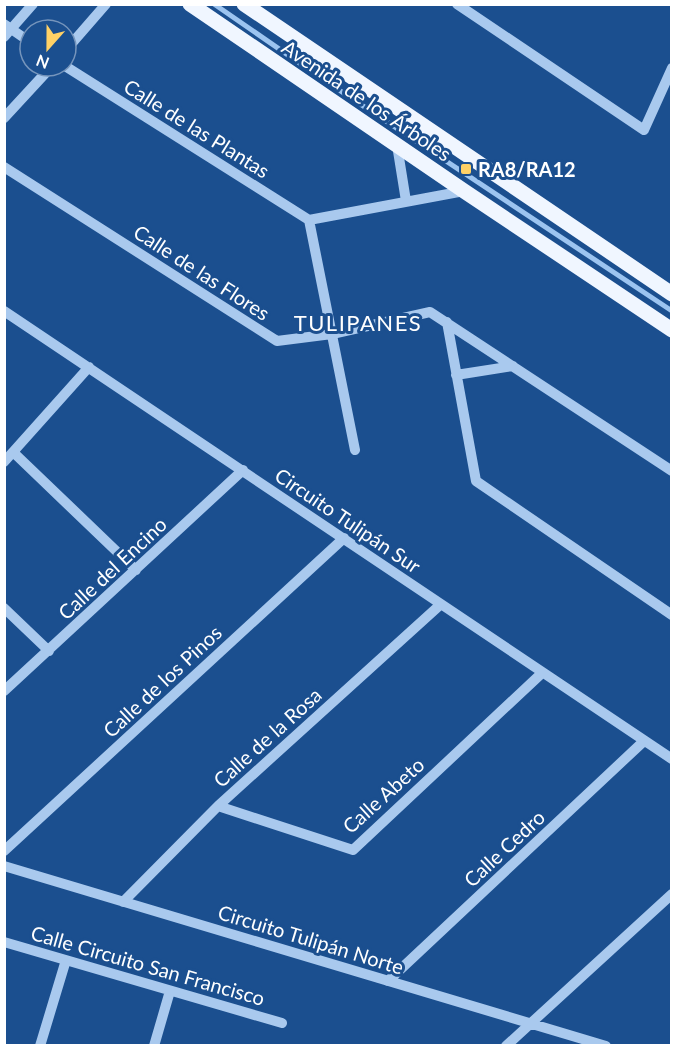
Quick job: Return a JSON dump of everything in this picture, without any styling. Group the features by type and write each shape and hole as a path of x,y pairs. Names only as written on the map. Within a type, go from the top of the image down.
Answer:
{"main road":[{"name":"Avenida de los Árboles","path":"190,4 672,330"},
{"name":"Avenida de los Árboles","path":"244,4 672,294"}],"street":[{"path":"7,30 33,4"},
{"path":"78,36 106,4"},
{"path":"457,4 644,130 672,68"},
{"name":"Calle de las Plantas","path":"78,74 309,220"},
{"path":"4,118 41,78"},
{"path":"397,146 406,201"},
{"name":"Calle de las Flores","path":"4,167 277,341 332,334 430,312 672,471"},
{"path":"355,450 309,220 464,191"},
{"name":"Circuito Tulipán Sur","path":"4,311 672,759"},
{"path":"447,322 476,481 672,615"},
{"path":"456,375 513,366"},
{"path":"4,462 89,367"},
{"path":"13,452 136,570"},
{"name":"Calle del Encino","path":"4,692 243,470"},
{"name":"Calle de los Pinos","path":"4,851 344,538"},
{"name":"Calle de la Rosa","path":"123,902 218,806 440,605"},
{"path":"4,608 49,651"},
{"name":"Calle Abeto","path":"218,806 353,850 542,673"},
{"name":"Calle Cedro","path":"388,981 644,741"},
{"name":"Circuito Tulipán Norte","path":"4,866 606,1046"},
{"path":"506,1046 672,894"},
{"name":"Calle Circuito San Francisco","path":"4,942 282,1023"},
{"path":"40,1046 66,960"},
{"path":"154,1046 170,991"}],"waterway":[{"path":"214,4 327,82 672,311"}],"place":[{"name":"RA8/RA12","path":"466,169"}],"district":[{"name":"TULIPANES","path":"358,322"}]}
